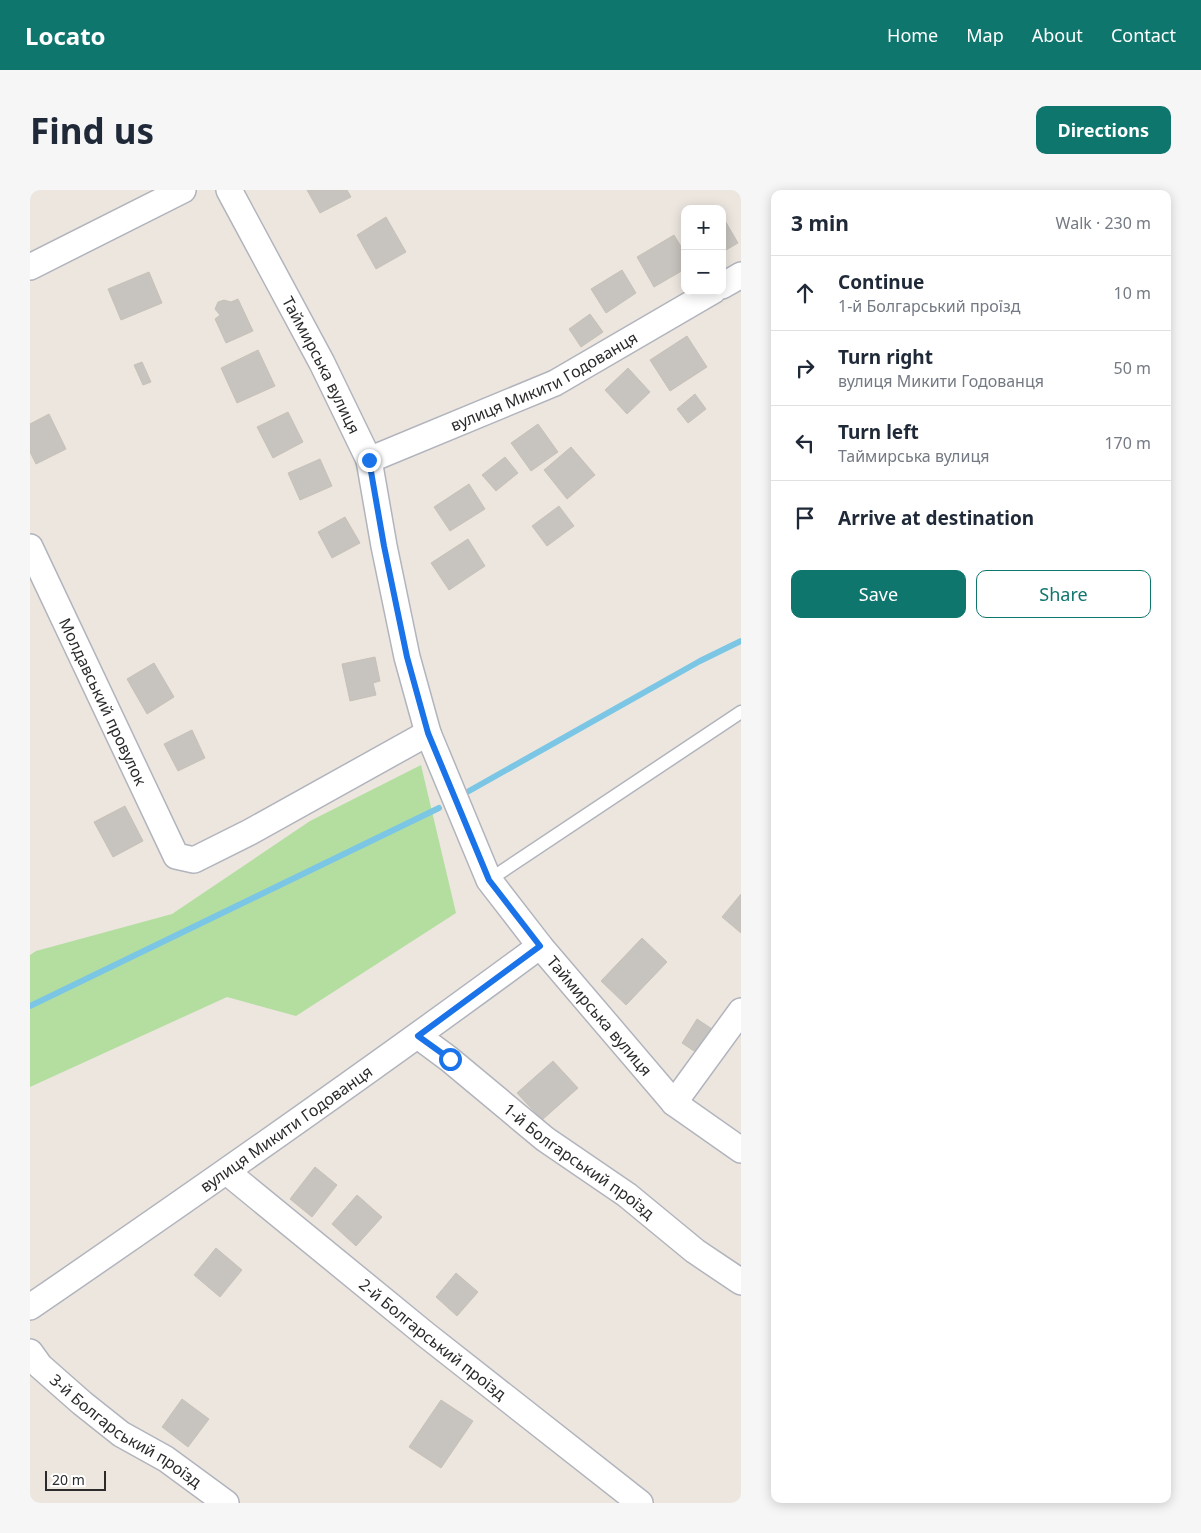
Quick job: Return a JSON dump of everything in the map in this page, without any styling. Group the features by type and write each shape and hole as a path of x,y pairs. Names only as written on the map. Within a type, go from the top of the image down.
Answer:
{"street":[{"path":"30,267 183,190"},
{"name":"Таймирська вулиця","path":"229,190 322,363 369,460 384,546 407,657 428,733 489,880 540,946 674,1103 741,1150"},
{"path":"726,284 741,275"},
{"name":"вулиця Микити Годованця","path":"369,460 555,383 706,295"},
{"name":"Молдавський провулок","path":"30,547 176,856 194,860 250,832 428,733"},
{"name":"вулиця Микити Годованця","path":"30,1307 227,1172 418,1036 540,946"},
{"path":"674,1103 741,1011"},
{"name":"1-й Болгарський проїзд","path":"418,1036 450,1059 545,1139 627,1195 695,1251 741,1282"},
{"name":"2-й Болгарський проїзд","path":"227,1172 433,1340 640,1503"},
{"name":"3-й Болгарський проїзд","path":"30,1352 40,1366 105,1422 121,1434 166,1459 226,1503"}],"lane":[{"path":"489,880 741,712"}],"green space":[{"path":"421,765 456,913 296,1016 227,997 30,1087 30,955 36,951 172,914 310,821"}],"building":[{"path":"307,190 347,190 351,197 320,213"},
{"path":"386,217 406,252 376,269 357,235"},
{"path":"726,222 738,243 726,250"},
{"path":"674,235 681,246 681,271 654,287 637,257"},
{"path":"622,270 636,293 606,313 591,289"},
{"path":"149,272 162,303 121,320 108,289"},
{"path":"238,299 253,331 226,343 215,319 220,315 215,309 218,302 224,300 231,302"},
{"path":"590,314 603,332 581,347 569,329"},
{"path":"687,336 707,367 670,391 650,360"},
{"path":"258,350 275,386 237,403 221,368"},
{"path":"142,362 151,382 143,385 134,365"},
{"path":"628,368 650,392 627,414 605,390"},
{"path":"695,394 706,409 688,423 677,409"},
{"path":"288,412 303,442 273,458 257,427"},
{"path":"49,414 66,449 36,464 30,452 30,424"},
{"path":"538,424 558,452 531,471 511,443"},
{"path":"571,447 595,475 567,499 544,470"},
{"path":"505,457 518,473 496,491 482,475"},
{"path":"320,459 332,486 300,500 288,473"},
{"path":"469,484 485,509 450,531 434,507"},
{"path":"559,506 574,526 547,546 532,526"},
{"path":"345,517 360,543 332,558 318,532"},
{"path":"468,539 485,566 449,590 431,563"},
{"path":"375,657 380,681 373,683 376,695 350,701 342,664"},
{"path":"154,663 174,697 147,714 127,679"},
{"path":"192,730 205,758 178,771 164,744"},
{"path":"125,806 143,841 113,857 94,822"},
{"path":"741,894 741,933 722,917"},
{"path":"642,938 667,962 626,1005 601,981"},
{"path":"697,1019 715,1031 700,1055 682,1043"},
{"path":"553,1061 578,1088 542,1120 517,1093"},
{"path":"315,1167 337,1185 312,1217 290,1199"},
{"path":"357,1195 382,1217 356,1246 332,1224"},
{"path":"216,1248 242,1270 220,1297 194,1275"},
{"path":"456,1273 478,1292 457,1316 436,1297"},
{"path":"182,1399 209,1419 188,1447 162,1427"},
{"path":"441,1400 473,1421 441,1468 409,1447"}],"waterway":[{"path":"469,791 700,661 741,641"},
{"path":"30,1006 439,808"}],"route":[{"path":"369,460 384,546 407,657 428,733 489,880 540,946 418,1036 450,1059"}]}
